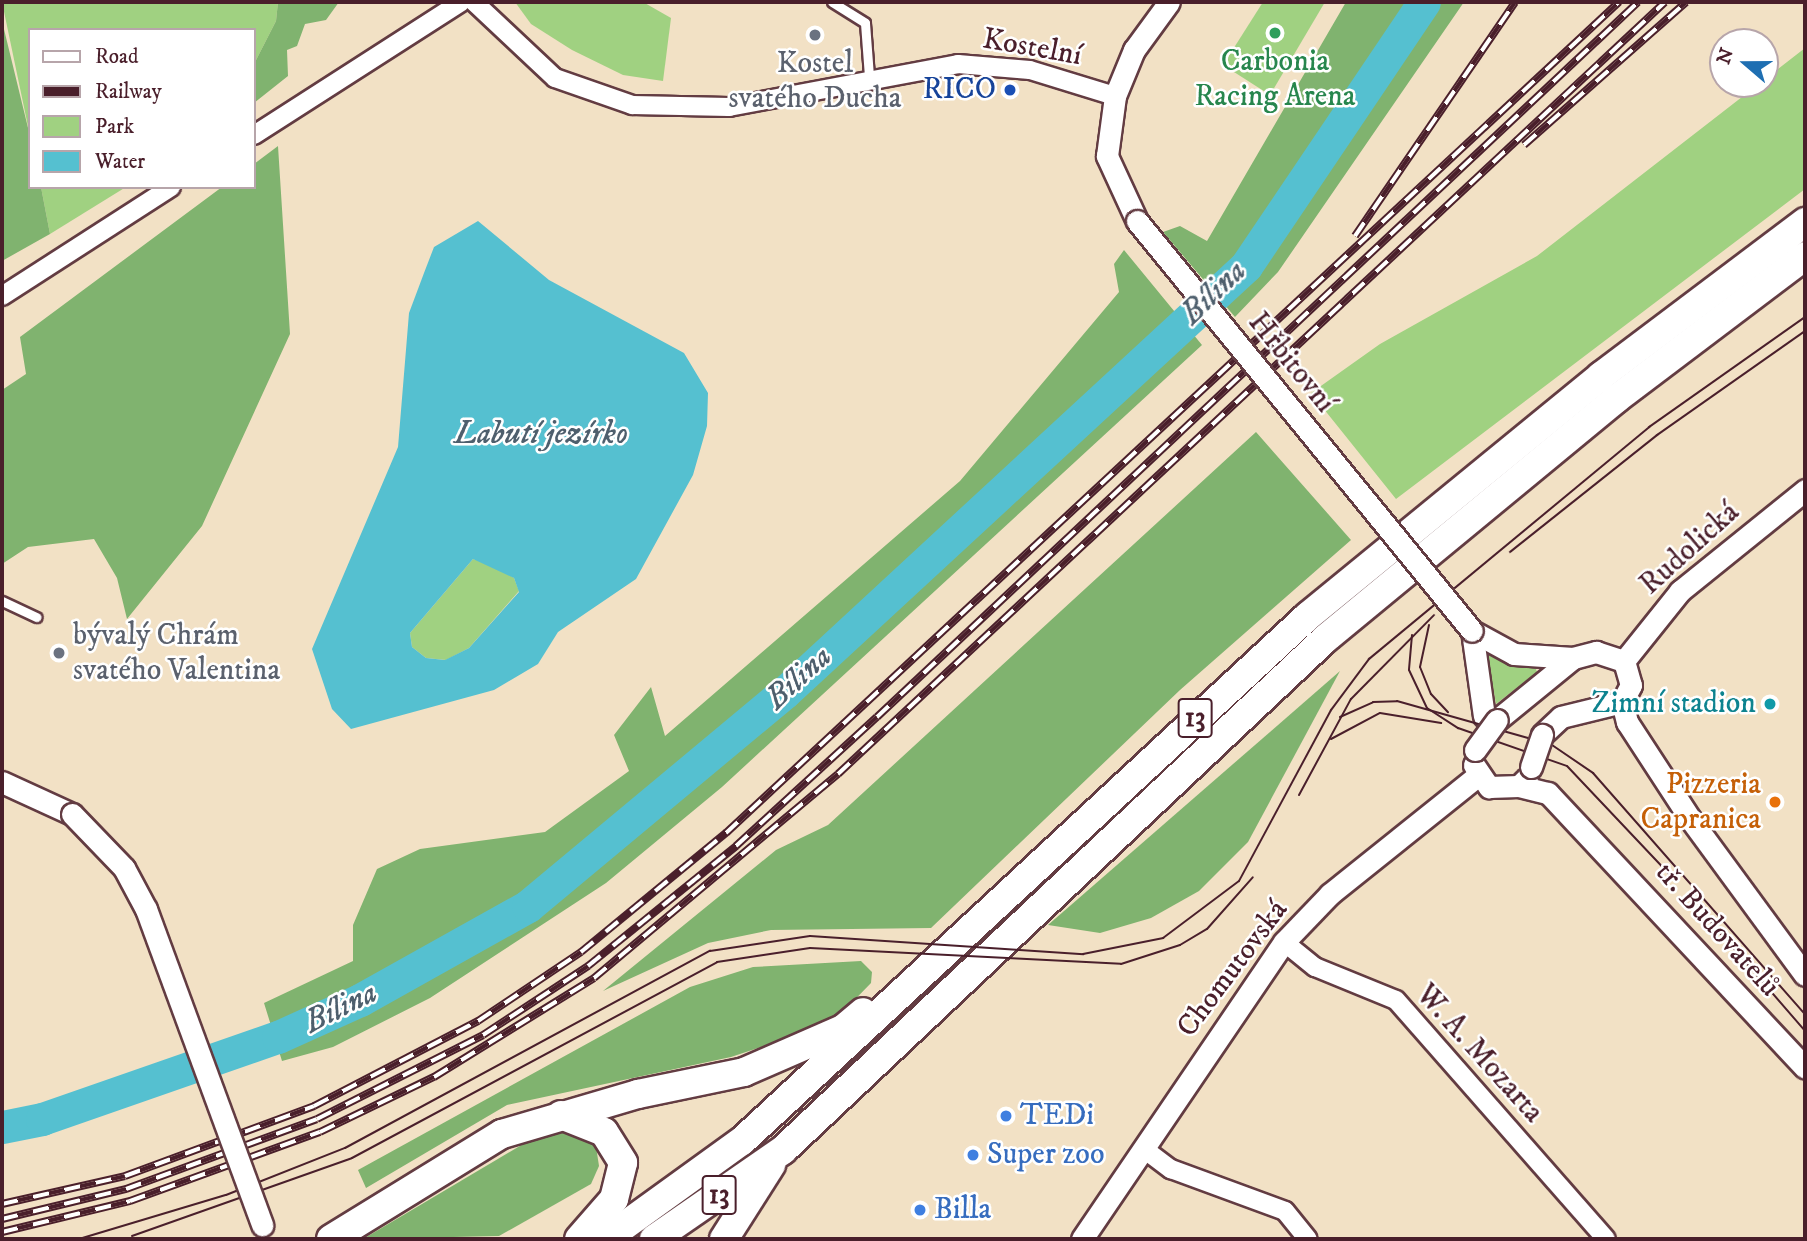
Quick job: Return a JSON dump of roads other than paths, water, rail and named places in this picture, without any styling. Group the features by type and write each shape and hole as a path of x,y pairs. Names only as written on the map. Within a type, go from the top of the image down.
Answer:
{"highway":[{"name":"13","path":"606,1239 742,1141 1013,888 1410,530 1805,222"},
{"name":"13","path":"654,1239 783,1150 1325,639 1616,399 1805,256"},
{"path":"331,1239 473,1149 561,1115 744,1072 843,1029 1013,888"},
{"path":"561,1115 604,1132 622,1163 614,1199 579,1239"},
{"path":"724,1239 783,1150"}],"street":[{"path":"256,134 461,2"},
{"name":"Kostelní","path":"474,2 555,78 632,105 729,107 869,76 996,65 1115,96"},
{"name":"Hřbitovní","path":"1169,2 1134,50 1115,96 1107,156 1137,221 1472,631"},
{"path":"2,296 168,189"},
{"name":"Rudolická","path":"1624,661 1680,591 1805,490"},
{"path":"1472,631 1514,654 1573,658 1596,652 1624,661 1631,685 1622,702 1561,717 1542,735 1531,768 1519,786 1489,787 1476,776 1485,729 1472,631"},
{"path":"1485,729 1573,658"},
{"name":"tř. Budovatelů","path":"1622,702 1627,722 1691,820 1805,975"},
{"name":"Chomutovská","path":"1082,1239 1284,942 1330,894 1476,776"},
{"path":"2,782 72,814 124,868 146,909 265,1232"},
{"name":"tř. Budovatelů","path":"1519,786 1548,793 1805,1068"},
{"name":"W. A. Mozarta","path":"1284,942 1315,967 1396,1000 1606,1239"},
{"path":"1144,1149 1171,1169 1285,1211 1308,1239"}],"lane":[{"path":"832,2 865,23 869,76"},
{"path":"2,601 36,617"}],"water":[{"name":"Labutí jezírko","path":"478,221 549,280 684,353 708,393 707,426 693,475 636,579 558,632 538,664 494,690 351,729 332,709 312,649 398,447 409,313 434,247","holes":["473,559 514,578 519,592 469,648 445,660 426,658 412,647 410,633"]}],"waterway":[{"name":"Bílina","path":"2,1127 42,1119 278,1037 360,1000 528,906 785,692 1246,266 1424,2"}],"tram line":[{"path":"79,1239 226,1195 345,1148 710,951 810,936 1083,954 1163,938 1239,881 1331,710 1369,659 1649,427 1805,317"},
{"path":"1510,552 1657,435 1805,331"},
{"path":"1299,795 1351,699 1434,615"},
{"path":"1429,625 1420,667 1431,694 1448,712"},
{"path":"1412,635 1409,670 1427,708 1458,728 1567,766 1670,875"},
{"path":"1340,717 1373,702 1397,701 1552,745 1593,773 1805,1014"},
{"path":"1331,739 1380,713 1441,723"},
{"path":"132,1236 352,1158 717,962 810,948 1121,964 1180,945 1207,929 1253,877"},
{"path":"1709,920 1805,1031"}],"railway":[{"path":"1355,236 1515,2"},
{"path":"2,1204 125,1176 314,1106 478,1021 581,952 726,833 1619,2"},
{"path":"2,1219 126,1189 317,1119 483,1035 588,966 736,846 877,717 1638,2"},
{"path":"2,1232 130,1201 320,1132 434,1077 594,978 838,774 1665,2"},
{"path":"1524,145 1686,2"}],"place":[{"name":"Carbonia Racing Arena","path":"1275,33"},
{"name":"Kostel svatého Ducha","path":"815,35"},
{"name":"RICO","path":"1010,90"},
{"name":"bývalý Chrám svatého Valentina","path":"59,653"},
{"name":"Zimní stadion","path":"1770,704"},
{"name":"Pizzeria Capranica","path":"1775,802"},
{"name":"TEDi","path":"1006,1116"},
{"name":"Super zoo","path":"973,1155"},
{"name":"Billa","path":"920,1210"}]}
